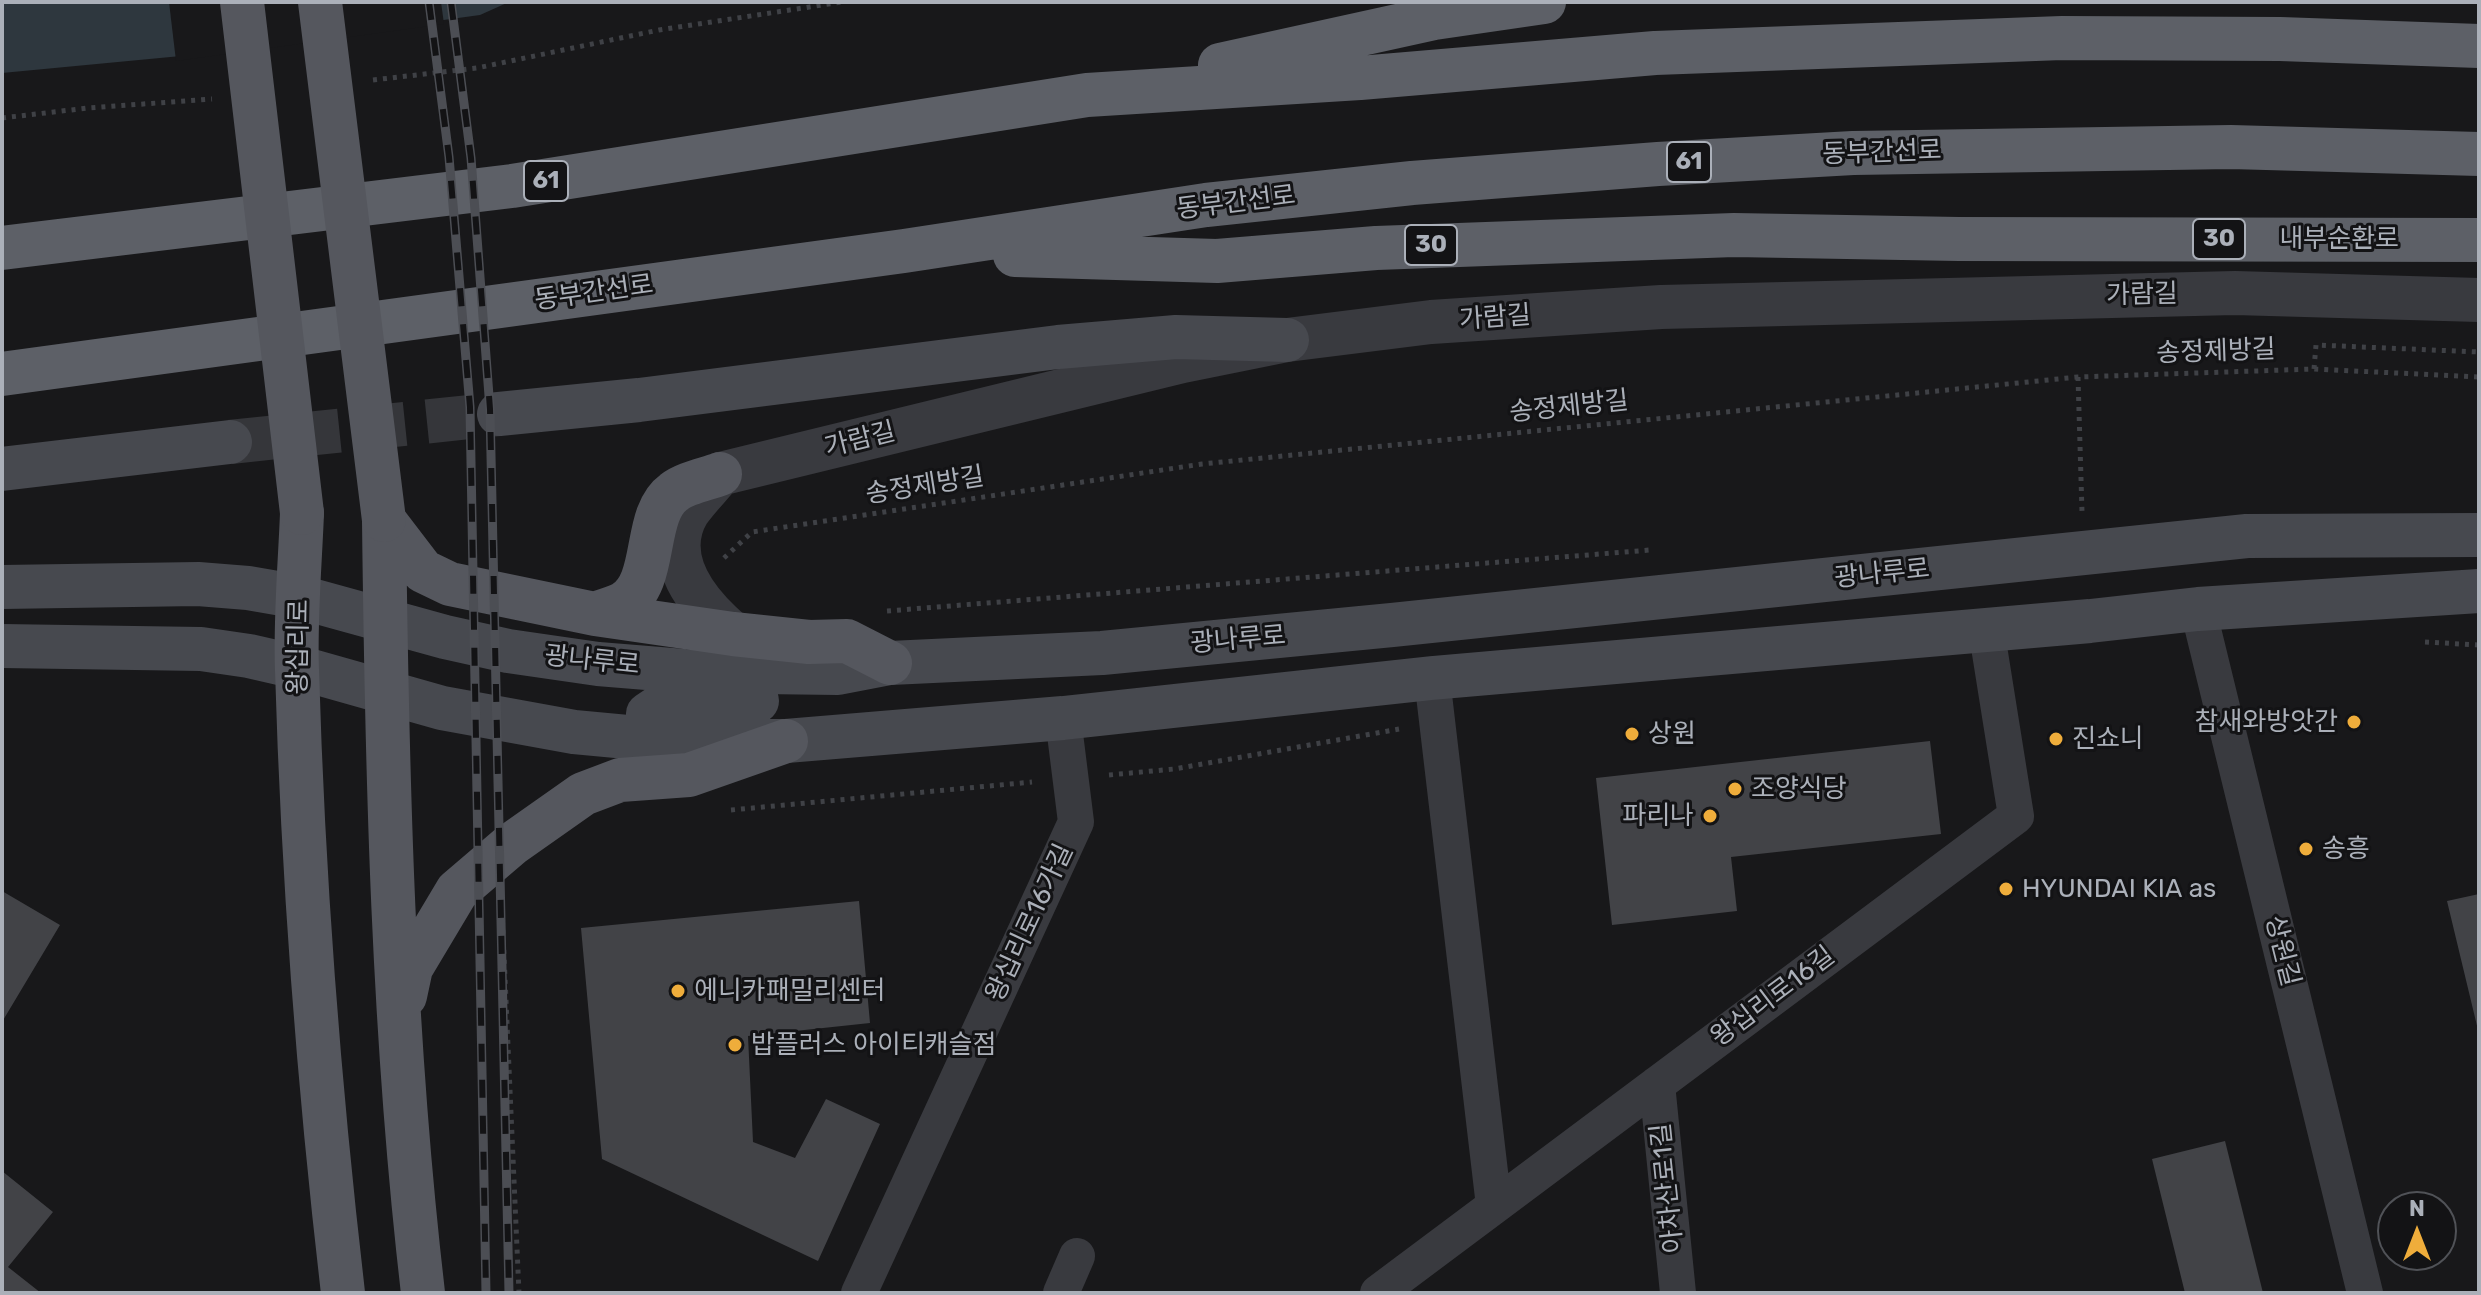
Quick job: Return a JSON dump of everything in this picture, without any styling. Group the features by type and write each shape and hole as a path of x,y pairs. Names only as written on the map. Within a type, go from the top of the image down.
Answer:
{"highway":[{"path":"1087,95 1434,18 1544,2"},
{"name":"61","path":"2,248 512,186 1087,95 1360,78 1655,53 2062,38 2280,39 2479,46"},
{"name":"동부간선로","path":"2,374 904,251 1206,205 1412,183 1853,153 2231,147 2479,154"},
{"name":"내부순환로","path":"904,251 1217,261 1376,248 1734,235 1959,239 2479,240"}],"main road":[{"name":"왕십리로","path":"242,2 302,513 297,667 318,1025 343,1293"},
{"path":"320,2 384,520 385,691 399,1022 423,1293"},
{"path":"499,414 639,400 1058,347 1176,337 1287,340"},
{"path":"2,469 230,442"},
{"path":"595,614 626,602 641,584 657,521 674,491 720,474"},
{"path":"384,520 423,571 450,584 595,614 733,634 809,642 847,641 890,663"},
{"name":"광나루로","path":"2,587 198,584 248,588 300,597 508,651 598,664 684,671 838,673 890,663 1133,650 2247,536 2479,535"},
{"path":"2194,541 2198,609"},
{"path":"2,646 201,649 297,667 442,708 574,732 647,739 786,741 1063,718 1432,678 2198,609 2479,591"},
{"path":"647,739 648,714 666,702 771,701 838,673"},
{"path":"399,1022 411,968 457,891 512,844 583,794 620,780 689,775 786,741"}],"street":[{"name":"가람길","path":"720,474 1183,361 1287,340 1431,322 1661,307 2235,293 2479,300"},
{"path":"720,474 689,511 681,529 678,551 681,569 708,613 733,634"},
{"name":"상원길","path":"2198,609 2365,1293"},
{"name":"왕십리로16길","path":"1378,1293 2016,816 1986,628"},
{"path":"1432,678 1494,1206"},
{"name":"왕십리로16가길","path":"859,1293 1076,822 1063,718"},
{"name":"아차산로1길","path":"1657,1084 1678,1293"},
{"path":"1061,1293 1077,1256"}],"path":[{"path":"477,68 659,30 842,2"},
{"path":"2,118 194,101"},
{"path":"2314,369 2316,345 2479,352"},
{"name":"송정제방길","path":"697,596 715,566 752,532 1202,464 2078,377 2314,369 2479,377"},
{"path":"2078,377 2083,553"},
{"path":"887,611 1652,550"},
{"path":"501,899 519,1293"}],"shaded area":[{"path":"2,2 509,2 480,15 181,56 2,73"}],"pier":[{"path":"169,2 441,2 444,24 176,61"}],"building":[{"path":"1930,741 1941,834 1731,857 1737,911 1612,925 1596,778"},
{"path":"2,891 60,925 2,1022"},
{"path":"2479,894 2479,1029 2478,1030 2447,901"},
{"path":"859,901 870,1023 748,1036 753,1142 795,1158 826,1099 880,1124 818,1261 602,1159 581,928"},
{"path":"2225,1141 2263,1293 2185,1293 2152,1159"},
{"path":"2,1171 53,1212 8,1267 41,1293 2,1293"}],"tunnel":[{"path":"230,442 499,414"}],"railway":[{"path":"429,2 449,157 470,407 486,1293"},
{"path":"451,2 471,158 490,409 509,1293"}],"place":[{"name":"참새와방앗간","path":"2354,722"},
{"name":"상원","path":"1632,734"},
{"name":"진쇼니","path":"2056,739"},
{"name":"조양식당","path":"1735,789"},
{"name":"파리나","path":"1710,816"},
{"name":"송흥","path":"2306,849"},
{"name":"HYUNDAI KIA as","path":"2006,889"},
{"name":"에니카패밀리센터","path":"678,991"},
{"name":"밥플러스 아이티캐슬점","path":"735,1045"}]}
